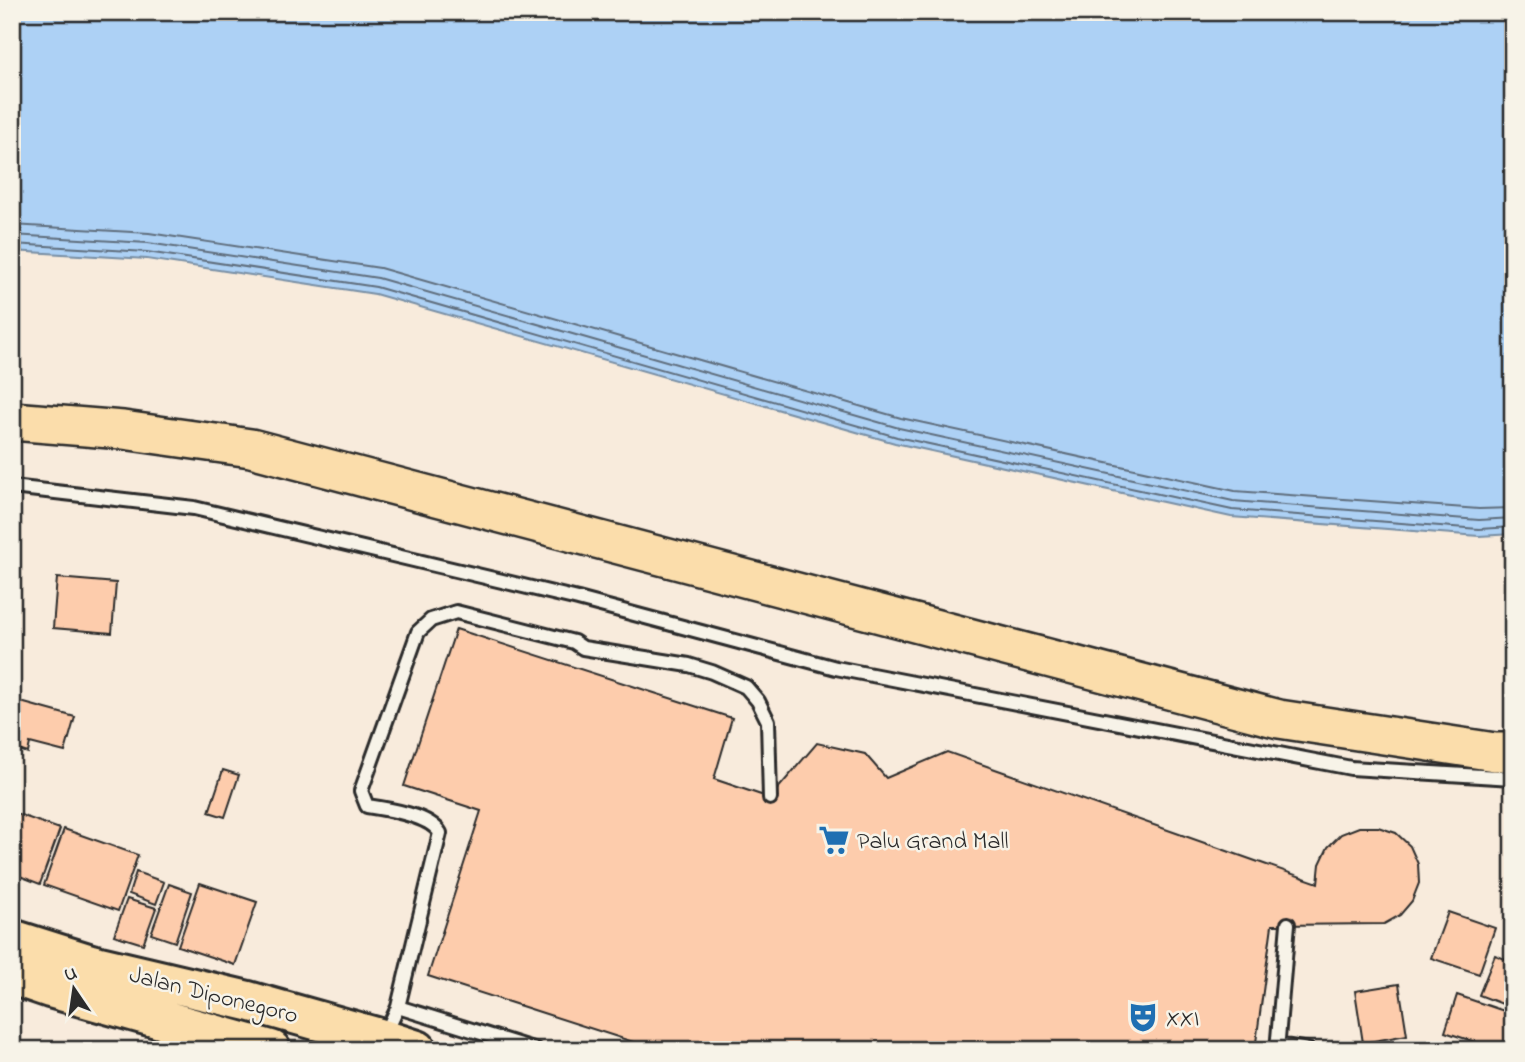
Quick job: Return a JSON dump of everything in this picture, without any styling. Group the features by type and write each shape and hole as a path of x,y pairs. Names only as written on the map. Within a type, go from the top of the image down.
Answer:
{"highway":[{"name":"Jalan Diponegoro","path":"12,939 91,964 394,1036"},
{"name":"Jalan Diponegoro","path":"12,975 271,1050"}],"main road":[{"path":"12,421 123,430 251,448 1279,719 1495,752 1513,752"}],"lane":[{"path":"12,487 194,508 579,599 836,668 1351,768 1513,778"},
{"path":"536,1050 394,1036 440,834 435,826 405,812 367,806 361,791 418,632 431,620 456,612 574,642 583,648 690,665 746,687 758,701 768,721 770,798"},
{"path":"1288,925 1277,1048 1308,1050"}],"water":[{"path":"12,12 1513,12 1513,534 1479,536 1231,517 895,443 375,294 147,259 12,251"}],"building":[{"path":"57,578 116,583 112,633 53,628"},
{"name":"Palu Grand Mall","path":"456,629 732,718 714,779 770,798 817,743 865,754 886,778 947,752 1318,883 1320,864 1328,847 1341,834 1359,827 1378,827 1396,833 1410,846 1418,864 1419,883 1412,901 1400,915 1384,924 1272,925 1255,1050 971,1050 957,1045 953,1050 658,1050 428,976 481,811 404,786"},
{"path":"17,701 75,717 65,752 30,743 28,753 12,748 12,719"},
{"path":"223,770 239,775 225,817 209,812"},
{"path":"12,812 60,829 40,884 12,873"},
{"path":"64,829 138,855 118,911 44,885"},
{"path":"136,872 164,882 156,904 129,894"},
{"path":"200,883 257,902 235,965 178,946"},
{"path":"169,884 192,892 175,942 151,934"},
{"path":"127,899 156,908 143,944 114,935"},
{"path":"1448,912 1495,928 1479,974 1431,958"},
{"path":"1513,938 1513,1008 1479,995 1495,955 1505,959"},
{"path":"1399,984 1407,1035 1363,1043 1355,991"},
{"path":"1457,995 1513,1014 1513,1050 1499,1050 1445,1032"}],"place":[{"name":"Palu Grand Mall","path":"834,840"},
{"name":"XXI","path":"1143,1017"}]}
